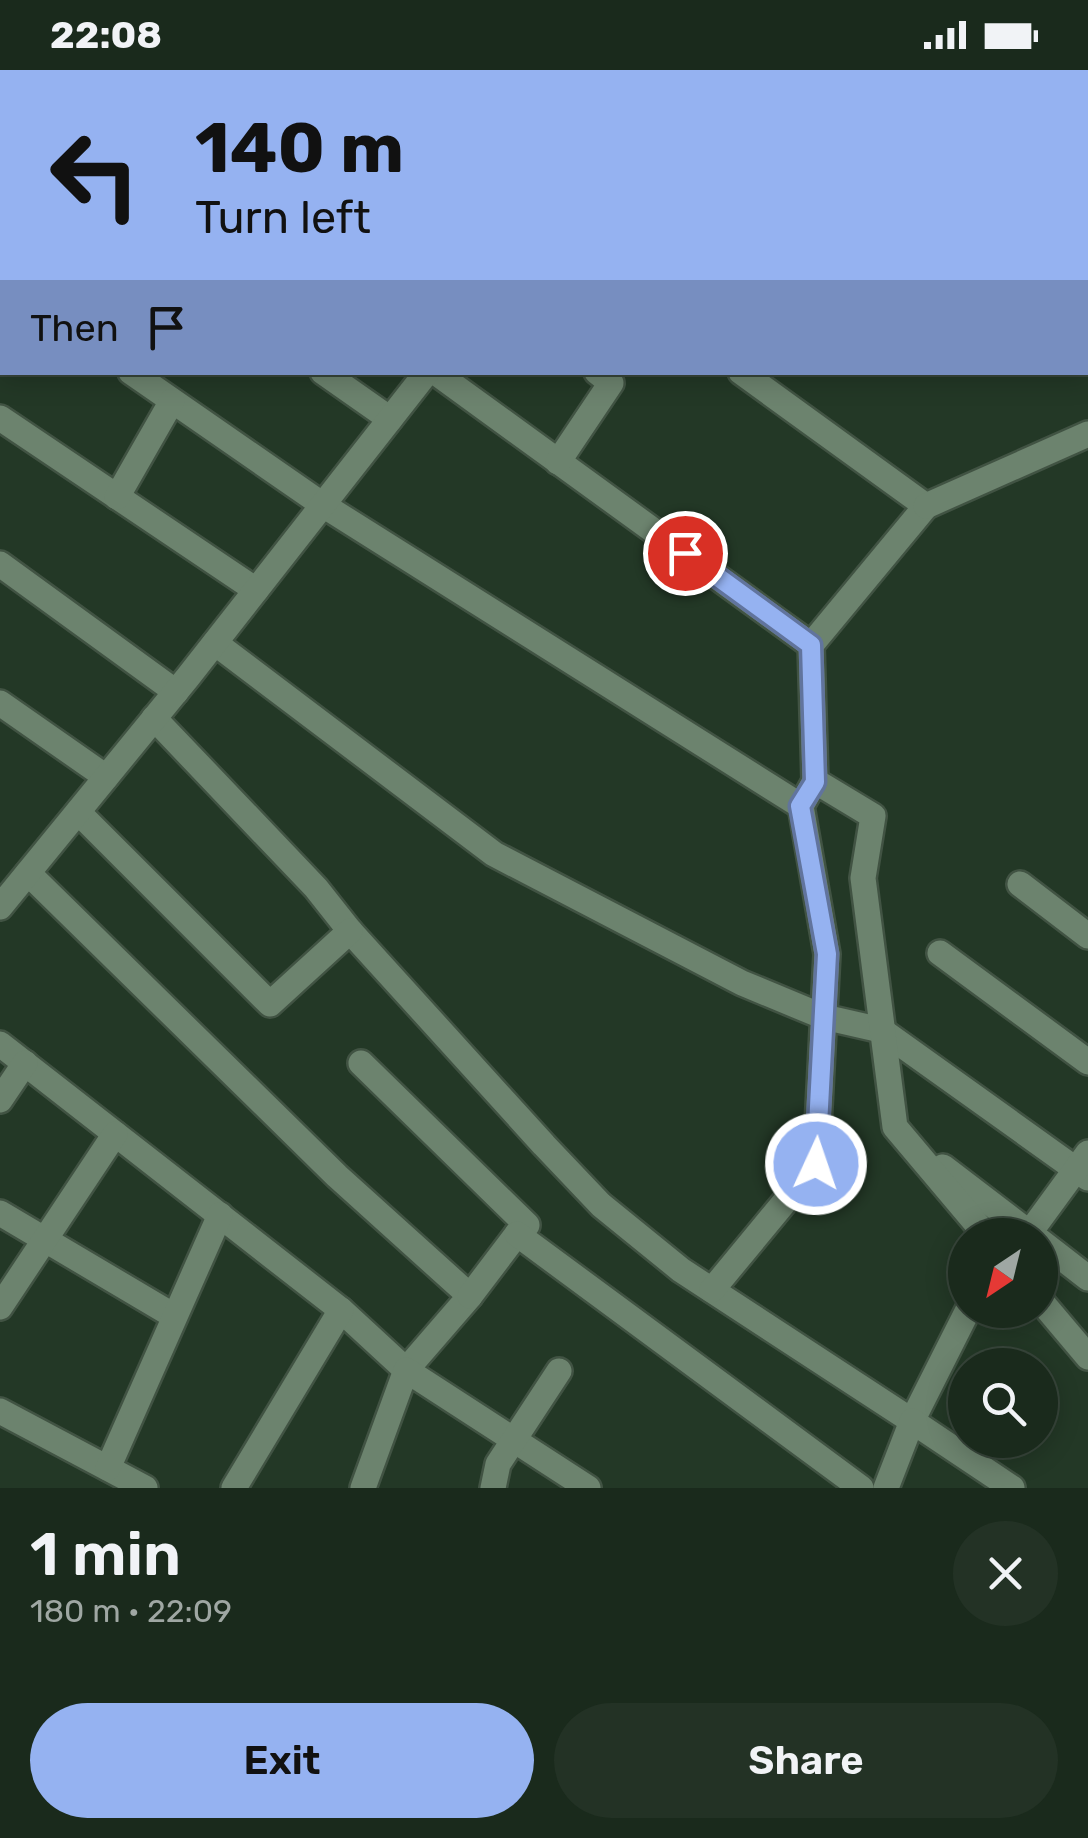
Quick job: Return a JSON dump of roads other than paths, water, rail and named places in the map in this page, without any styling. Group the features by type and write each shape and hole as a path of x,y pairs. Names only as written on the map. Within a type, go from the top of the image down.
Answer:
{"street":[{"path":"135,375 322,506 800,806"},
{"path":"327,375 390,419"},
{"path":"0,907 176,692 425,375"},
{"path":"439,375 811,645"},
{"path":"558,462 611,383 602,375"},
{"path":"744,375 926,506"},
{"path":"117,497 172,401"},
{"path":"0,418 256,590"},
{"path":"712,1290 816,1164 827,954 800,806 815,782 811,645 926,506 1088,434"},
{"path":"0,564 176,692"},
{"path":"215,643 494,854 742,983 824,1016 881,1030 1084,1167 1046,1218"},
{"path":"2,709 106,777"},
{"path":"154,718 316,888 350,931 602,1205 681,1270 1012,1488"},
{"path":"815,782 872,816 863,878 895,1127 972,1218"},
{"path":"78,812 270,1004 350,931"},
{"path":"28,873 337,1176 470,1296"},
{"path":"1020,884 1088,936"},
{"path":"940,953 1088,1062"},
{"path":"0,1044 341,1310 406,1370 588,1488"},
{"path":"0,1100 25,1063"},
{"path":"361,1064 527,1224 406,1370 362,1488"},
{"path":"0,1308 115,1134"},
{"path":"903,1137 1009,1218"},
{"path":"0,1213 174,1316"},
{"path":"108,1468 220,1215"},
{"path":"516,1234 861,1488"},
{"path":"1058,1256 1088,1278"},
{"path":"234,1488 341,1310"},
{"path":"1058,1321 1088,1357"},
{"path":"886,1488 912,1422 959,1328"},
{"path":"492,1488 498,1464 559,1371"},
{"path":"0,1412 145,1488"}]}
